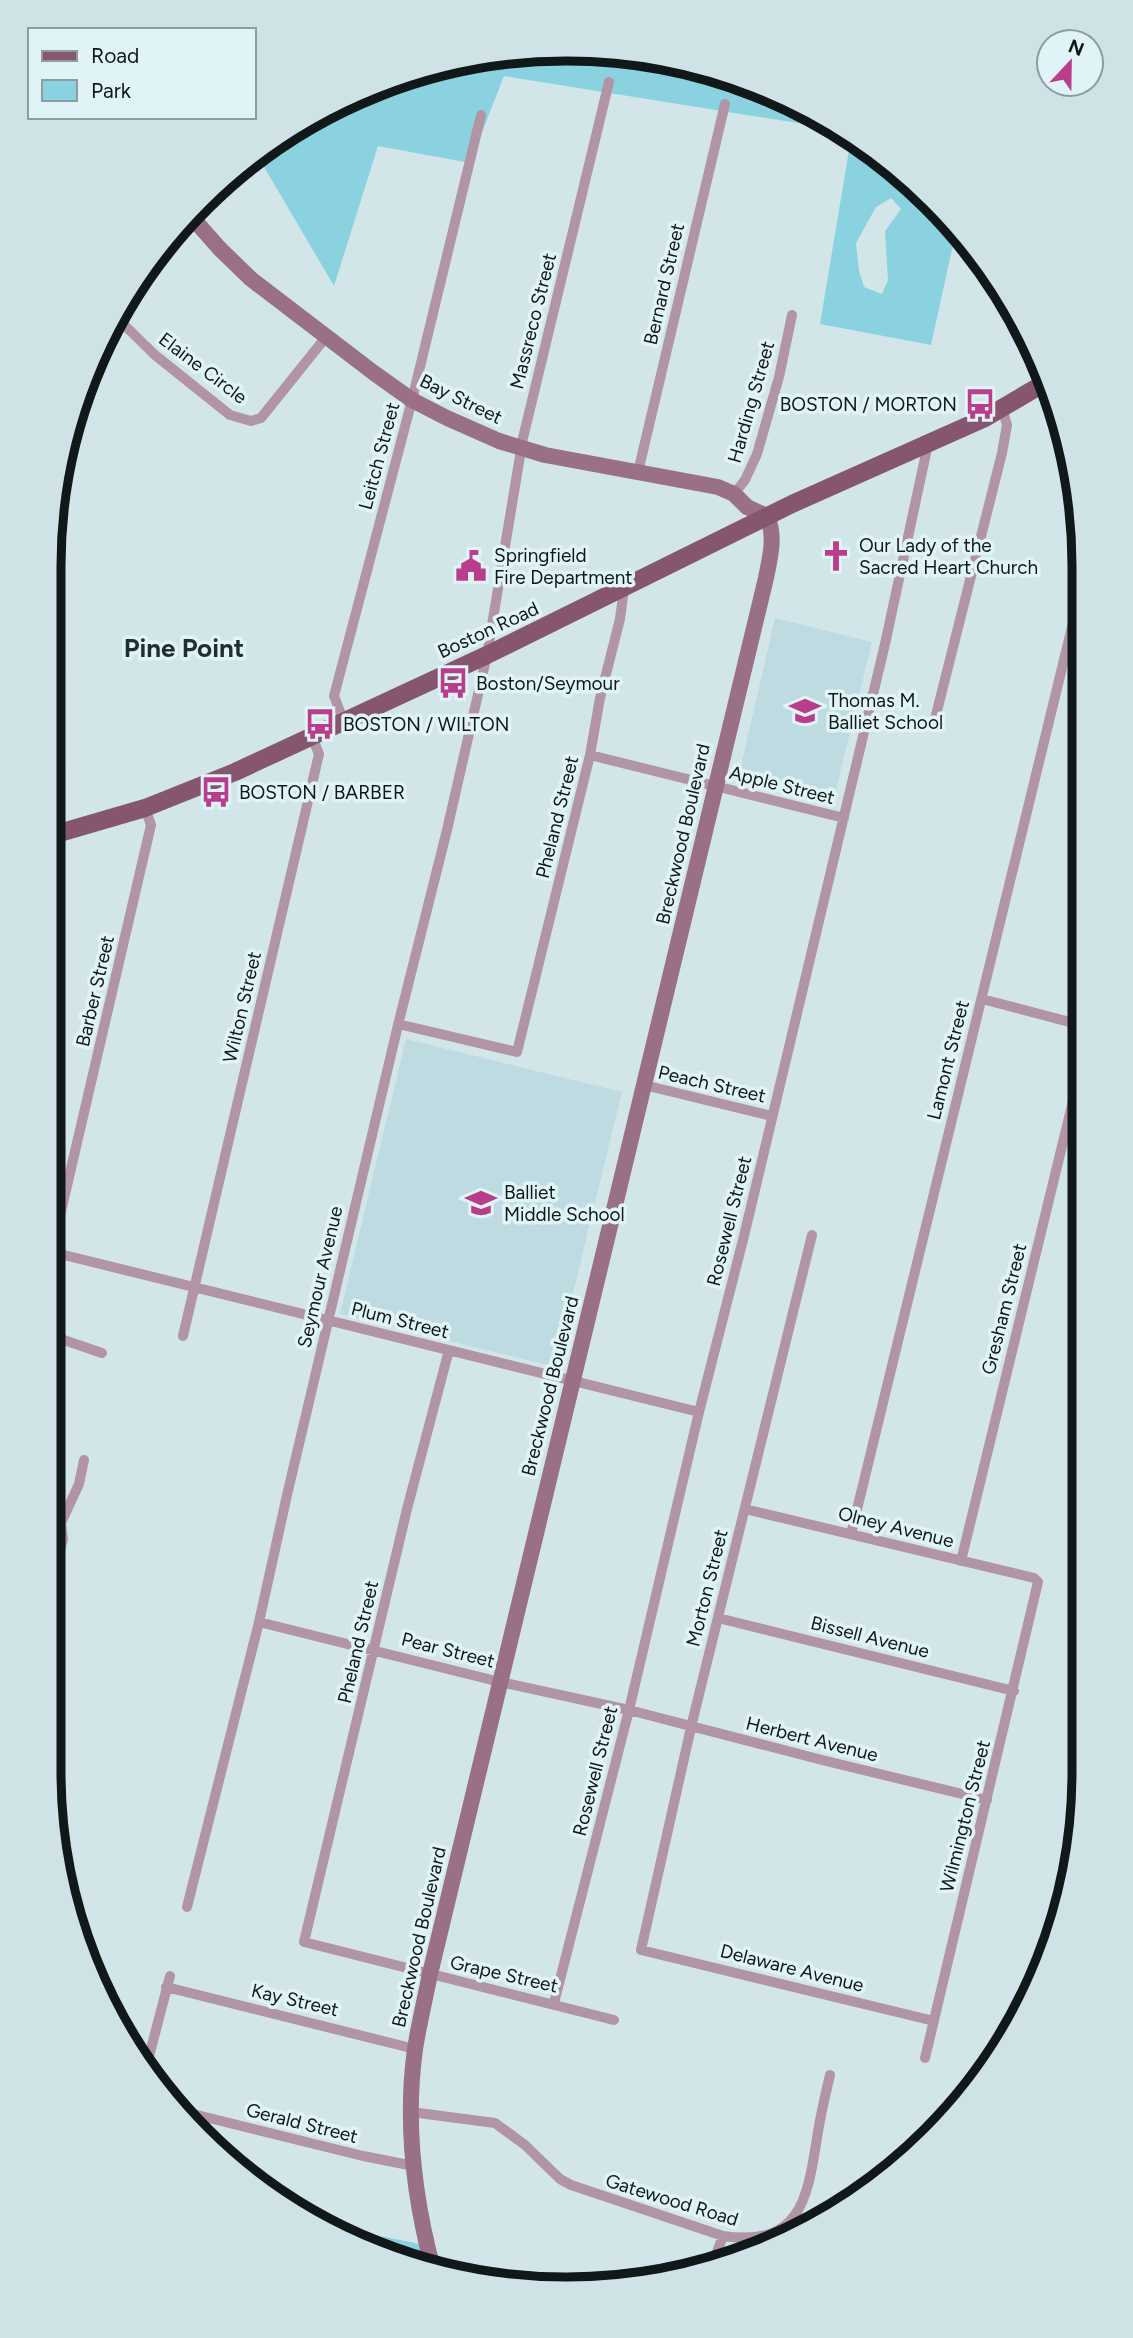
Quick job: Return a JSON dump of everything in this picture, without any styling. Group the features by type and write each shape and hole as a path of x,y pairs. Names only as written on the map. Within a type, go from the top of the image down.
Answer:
{"main road":[{"name":"Bay Street","path":"197,222 251,279 412,400 469,429 521,448 699,482 734,494 747,507 767,516"},
{"name":"Boston Road","path":"61,832 145,808 312,737 624,589 767,516 928,444 1002,408 1038,387"},
{"name":"Breckwood Boulevard","path":"430,2258 414,2166 411,2112 415,2049 430,1974 767,571 772,528 767,516"}],"street":[{"name":"Massreco Street","path":"487,655 521,448 610,82"},
{"name":"Bernard Street","path":"638,472 725,104"},
{"name":"Leitch Street","path":"344,722 334,696 412,400 481,115"},
{"name":"Harding Street","path":"734,494 745,480 757,454 779,377 792,315"},
{"name":"Elaine Circle","path":"123,324 155,355 230,415 251,421 261,418 326,337"},
{"path":"935,719 1002,453 1007,425 1002,408"},
{"name":"Rosewell Street","path":"554,2003 629,1710 844,818 928,444"},
{"name":"Pheland Street","path":"398,1024 517,1052 590,755 600,698 620,619 624,589"},
{"name":"Lamont Street","path":"851,1534 1072,627"},
{"name":"Seymour Avenue","path":"187,1907 259,1622 328,1320 487,655"},
{"name":"Wilton Street","path":"183,1336 319,754 312,737"},
{"name":"Apple Street","path":"590,755 844,818"},
{"name":"Barber Street","path":"61,1211 151,825 145,808"},
{"path":"982,999 1072,1023"},
{"name":"Peach Street","path":"644,1085 772,1116"},
{"name":"Gresham Street","path":"961,1561 1072,1105"},
{"name":"Morton Street","path":"641,1950 692,1726 812,1235"},
{"name":"Plum Street","path":"61,1260 195,1287 699,1412"},
{"path":"61,1339 102,1353"},
{"name":"Pheland Street","path":"304,1942 449,1350"},
{"path":"61,1547 61,1523 79,1484 84,1460"},
{"name":"Olney Avenue","path":"745,1508 1038,1581"},
{"name":"Wilmington Street","path":"925,2058 1039,1587 1038,1581"},
{"name":"Bissell Avenue","path":"718,1618 1014,1691"},
{"name":"Pear Street","path":"259,1622 500,1682 629,1710"},
{"name":"Herbert Avenue","path":"629,1710 987,1800"},
{"name":"Grape Street","path":"304,1942 614,2020"},
{"name":"Delaware Avenue","path":"641,1950 934,2021"},
{"path":"149,2056 170,1976"},
{"name":"Kay Street","path":"166,1987 415,2049"},
{"name":"Gatewood Road","path":"777,2231 794,2218 803,2205 830,2075"},
{"name":"Gatewood Road","path":"411,2112 495,2123 525,2145 559,2179 571,2185 723,2236 760,2238"},
{"name":"Gerald Street","path":"195,2113 363,2156 414,2166"},
{"path":"716,2254 723,2236"}],"shaded area":[{"name":"Thomas M. Balliet School","path":"775,618 872,642 833,802 738,779"},
{"name":"Balliet Middle School","path":"406,1039 622,1092 555,1367 340,1314"}],"green space":[{"path":"533,62 600,62 697,78 760,100 812,125 504,76 470,163 378,146 334,286 262,164 286,146 343,113 404,88 436,78 501,66"},
{"path":"849,148 900,187 954,242 931,345 820,324","holes":["891,198 901,209 885,231 888,280 882,294 864,287 856,243 876,207"]},
{"path":"358,2231 430,2246 445,2262 404,2250"}],"place":[{"name":"BOSTON / MORTON","path":"980,404"},
{"name":"Our Lady of the Sacred Heart Church","path":"836,556"},
{"name":"Springfield Fire Department","path":"471,566"},
{"name":"Boston/Seymour","path":"453,683"},
{"name":"Thomas M. Balliet School","path":"805,711"},
{"name":"BOSTON / WILTON","path":"320,724"},
{"name":"BOSTON / BARBER","path":"216,792"},
{"name":"Balliet Middle School","path":"481,1203"}],"district":[{"name":"Pine Point","path":"184,648"}]}
